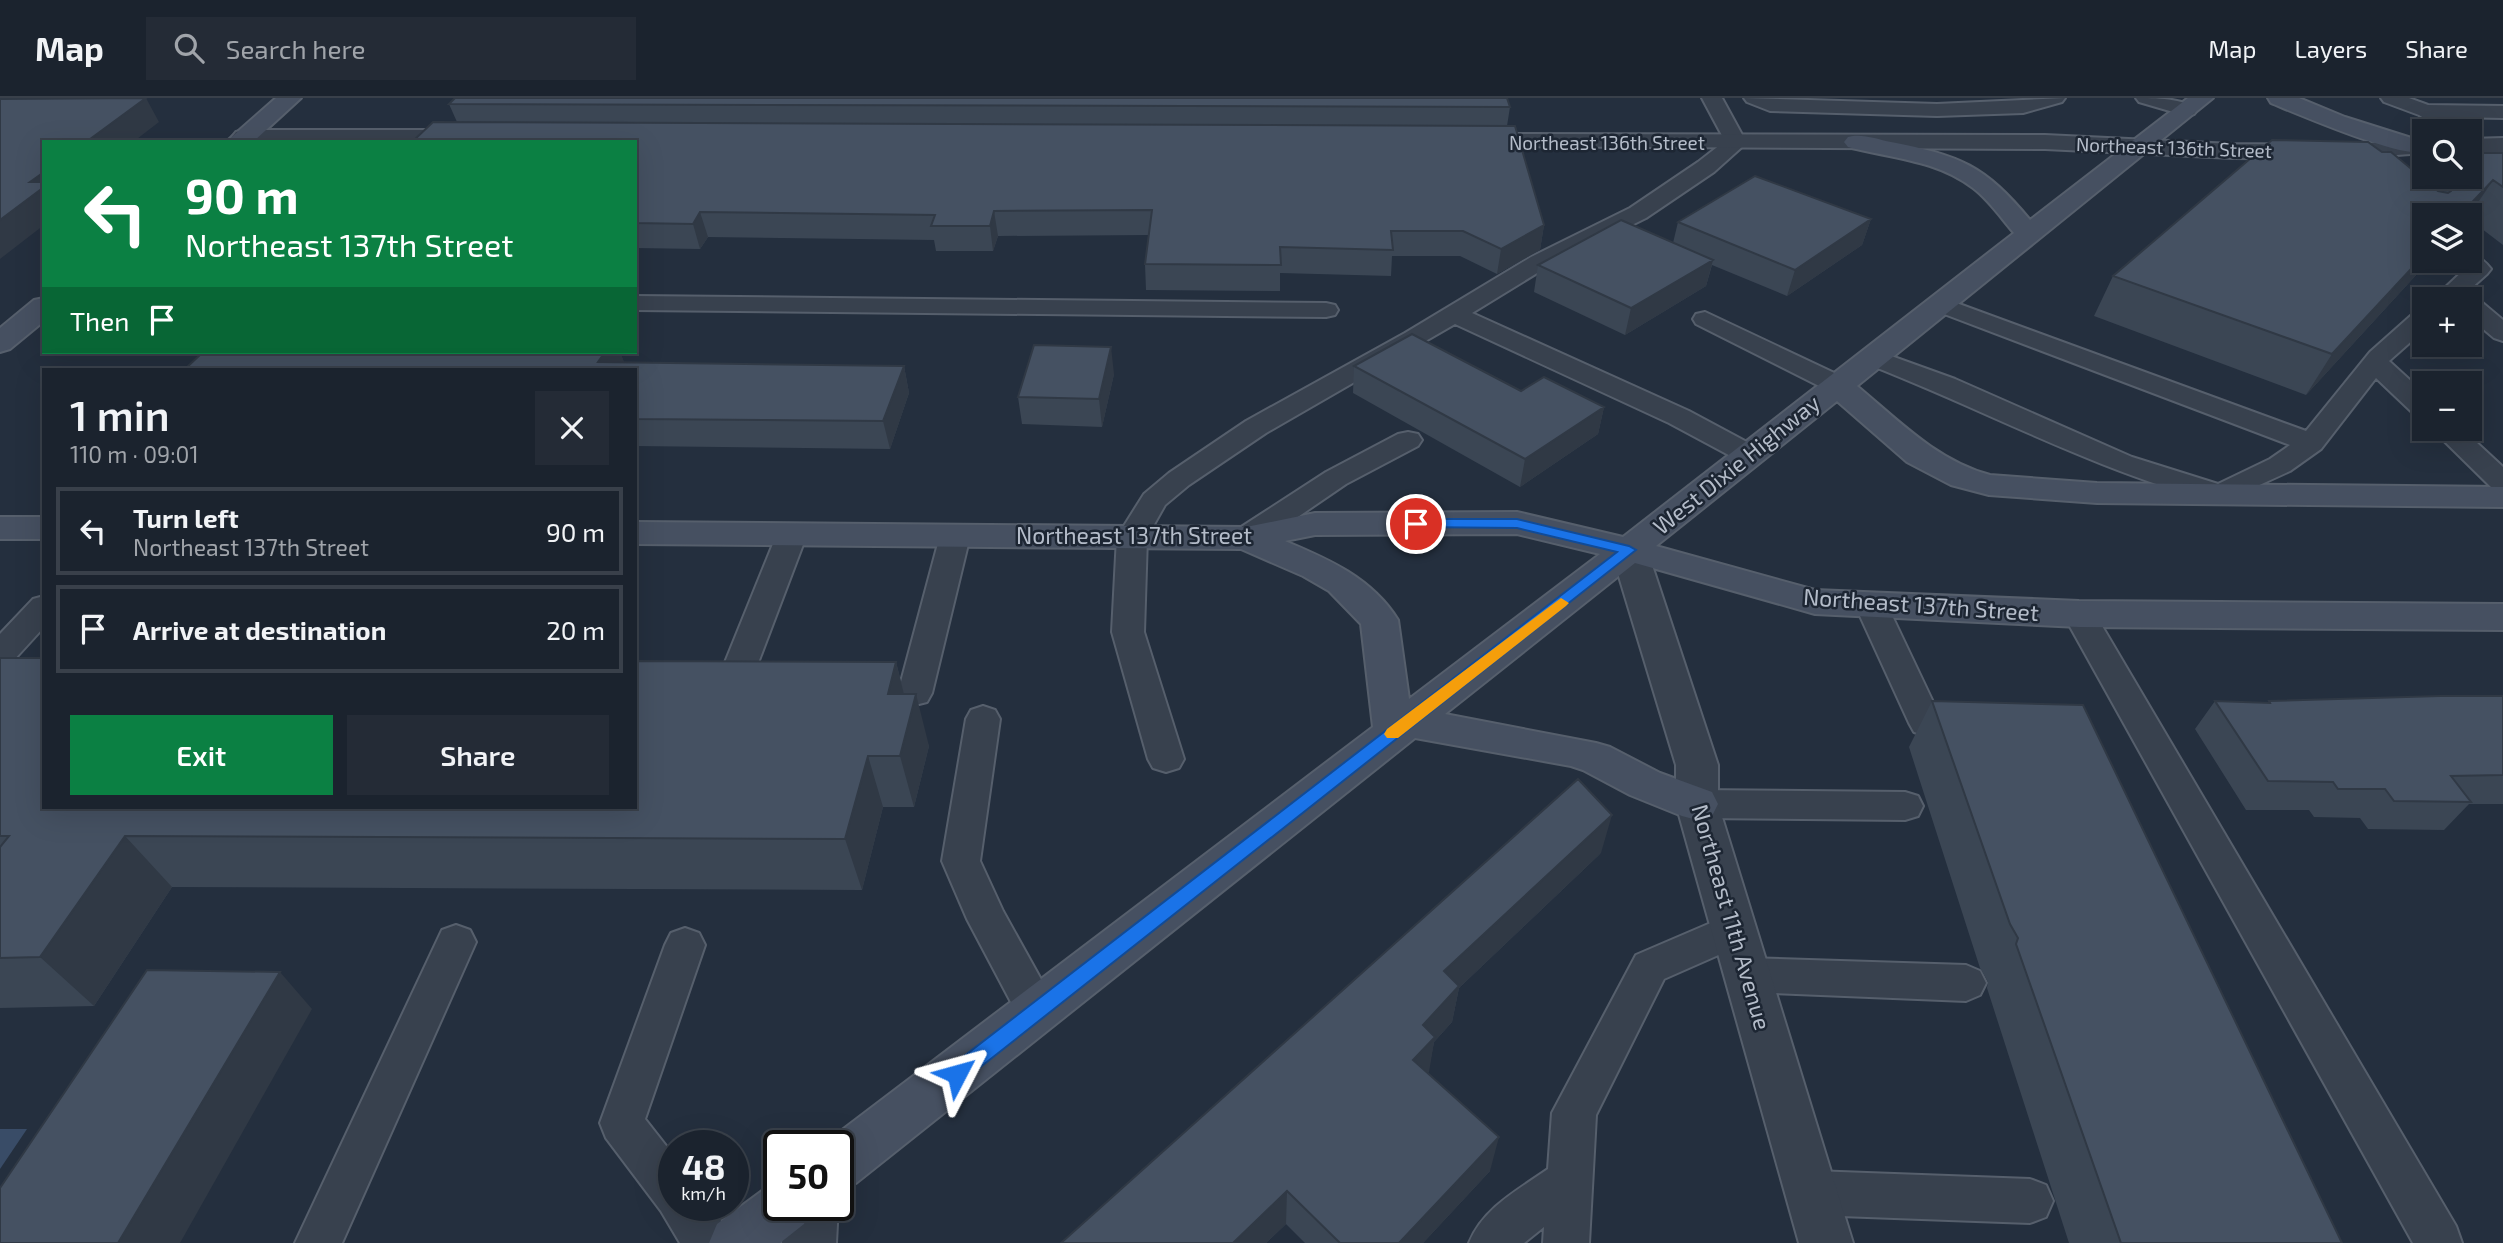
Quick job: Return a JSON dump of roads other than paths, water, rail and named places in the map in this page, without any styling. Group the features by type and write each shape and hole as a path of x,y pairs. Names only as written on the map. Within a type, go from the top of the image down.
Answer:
{"main road":[{"path":"241,139 290,98"},
{"path":"2279,98 2337,121 2412,144"},
{"name":"West Dixie Highway","path":"854,1153 1629,550 1836,384 2195,104"},
{"path":"1856,142 1937,162 1972,176 1984,185 2029,235"},
{"path":"3,338 42,308"},
{"path":"1836,384 1919,455 1963,478 2018,489 2055,492 2503,497"},
{"name":"Northeast 137th Street","path":"637,533 1246,537 1315,524 1517,523 1629,550 1815,602 2079,614 2503,617"},
{"path":"0,528 42,528"},
{"path":"1246,537 1317,568 1342,583 1379,621 1400,728 1571,751 1596,758 1645,784 1697,804"},
{"path":"736,1243 765,1221"}],"street":[{"path":"241,139 491,138"},
{"name":"Northeast 136th Street","path":"1442,141 2045,142 2342,152 2412,148"},
{"name":"Northeast 11th Avenue","path":"1629,550 1697,765 1697,804 1826,1243"},
{"path":"809,1243 811,1221"}],"lane":[{"path":"1166,759 1128,632 1132,537 1154,500 1256,427 1454,314 1539,262 1638,213 1706,167 1736,142 1713,98"},
{"path":"1754,98 1770,105 1798,107 1937,110 2023,107 2055,98"},
{"path":"2146,98 2195,104"},
{"path":"2391,98 2426,111 2439,119"},
{"path":"2426,111 2503,112"},
{"path":"2342,152 2362,169"},
{"path":"637,303 1326,310"},
{"path":"1940,304 2311,443"},
{"path":"1454,314 1679,417 1748,454"},
{"path":"2482,317 2503,333"},
{"path":"1705,319 1836,384"},
{"path":"1871,357 1946,385 2122,463 2220,494 2280,465 2311,443 2375,362 2412,328"},
{"path":"2375,362 2412,397"},
{"path":"1246,537 1336,478 1408,440"},
{"path":"2459,441 2503,483"},
{"path":"730,692 792,534"},
{"path":"915,693 955,536"},
{"path":"1871,605 1926,723"},
{"path":"0,654 42,609"},
{"path":"2079,614 2438,1243"},
{"path":"983,719 961,861 986,919 1037,1010"},
{"path":"1697,804 1905,806"},
{"path":"317,1243 456,942"},
{"path":"658,1172 622,1123 685,945"},
{"path":"1566,1243 1574,1113 1650,967 1741,953 1966,983"},
{"path":"1492,1243 1511,1223 1570,1180"},
{"path":"1813,1193 2030,1201"},
{"path":"693,1221 708,1243"}],"water":[{"path":"0,1129 27,1129 0,1169"}]}
